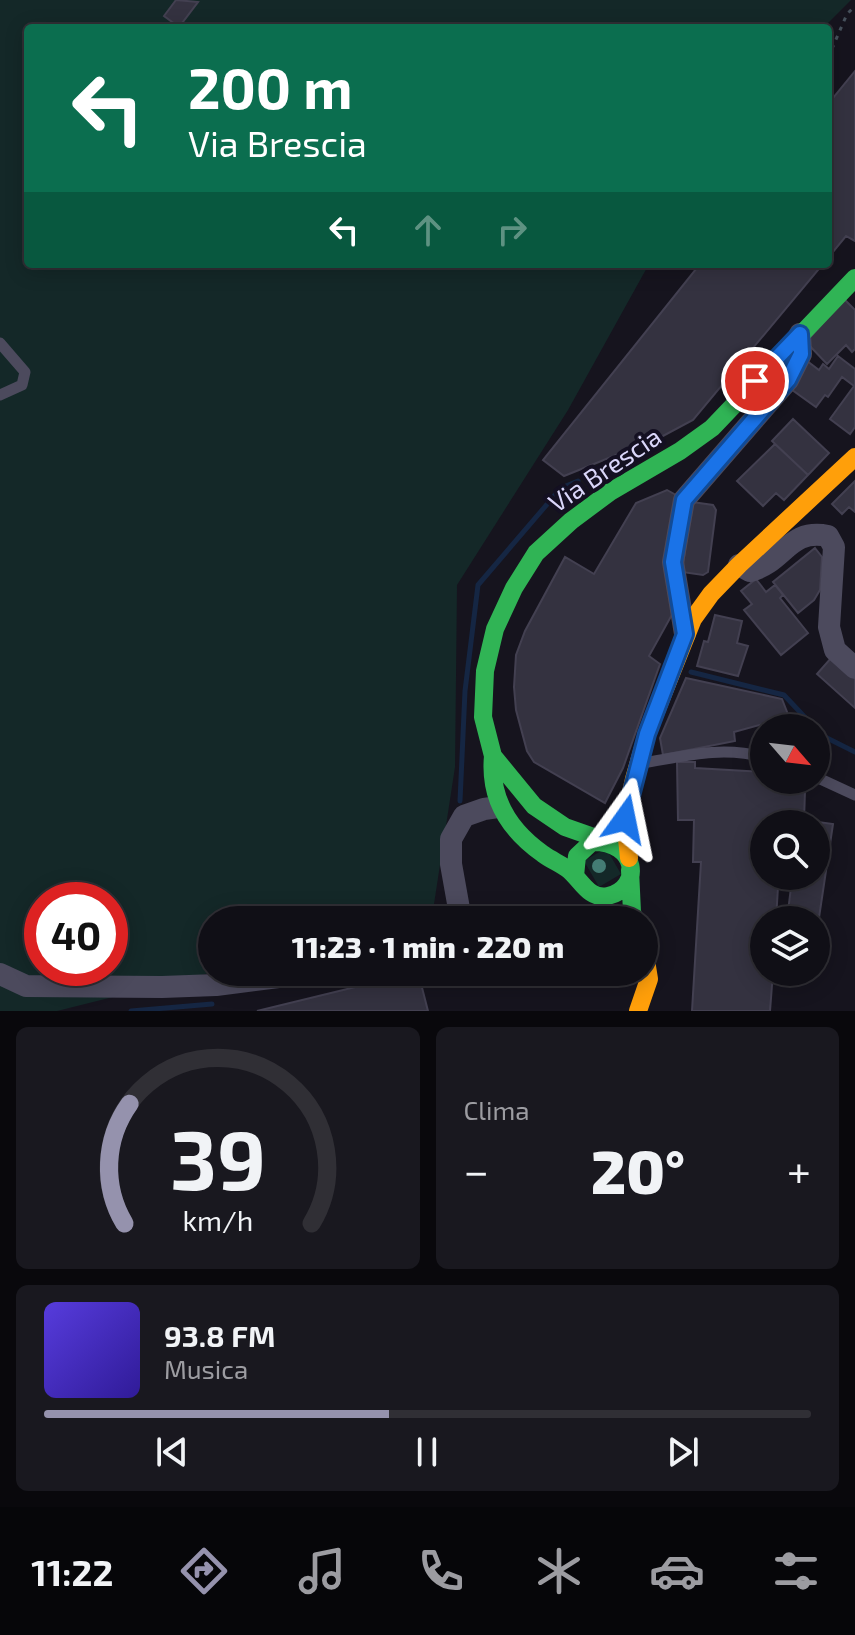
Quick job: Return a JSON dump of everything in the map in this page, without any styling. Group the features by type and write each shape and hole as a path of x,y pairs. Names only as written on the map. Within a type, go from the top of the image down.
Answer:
{"main road":[{"name":"Via Brescia","path":"551,819 526,797 493,756 483,717 485,671 495,629 514,588 536,553 571,521 712,428 855,278"},
{"path":"632,906 625,819 638,764 685,634 711,594 855,457"},
{"name":"Via Brescia","path":"493,756 490,771 498,807 511,827 533,847 575,876"},
{"name":"Via Brescia","path":"498,807 514,807 602,840"},
{"path":"599,896 617,892 628,879 630,864 619,845 602,840 583,847 577,856 575,876 584,889 616,906"},
{"path":"638,1011 647,986"}],"street":[{"path":"685,634 673,562 684,500 788,380 801,354 800,334"},
{"path":"739,565 750,571 766,567 798,538 812,533 828,536 834,547 829,627 835,650 855,668"},
{"path":"458,906 451,864 451,839 464,816 498,807"},
{"path":"602,840 625,819"},
{"path":"0,974 26,986 198,985"}],"lane":[{"path":"0,343 25,372 22,385 0,395"},
{"path":"638,764 706,752 750,754"},
{"path":"830,783 855,795"}],"path":[{"path":"832,49 847,14 855,6"}],"green space":[{"path":"0,0 851,0 827,24 24,24 24,268 647,268 568,410 457,585 455,767 434,906 198,906 198,976 57,1011 0,1011"},
{"path":"606,848 621,874 599,887 584,861"}],"building":[{"path":"176,0 198,2 181,24 175,24 164,16"},
{"path":"855,71 855,241 846,236 832,253 832,99"},
{"path":"697,268 820,268 693,420 661,437 564,476 543,460"},
{"path":"844,299 855,310 855,349 852,352 846,345 827,364 806,342"},
{"path":"838,356 855,369 855,427 850,434 830,419 854,386 842,377 828,397 825,395 816,407 788,387 807,361 819,370 823,364 829,369"},
{"path":"793,419 829,453 808,475 772,441"},
{"path":"775,444 808,475 784,500 776,493 763,506 737,481"},
{"path":"855,481 855,512 849,507 842,514 832,504"},
{"path":"667,490 676,495 674,611 649,656 660,664 623,768 605,803 534,762 527,751 516,710 516,655 525,631 565,557 594,574 636,503"},
{"path":"692,502 713,505 716,510 708,572 703,575 682,572"},
{"path":"815,548 822,557 820,590 814,600 798,613 773,582"},
{"path":"756,579 766,592 775,585 783,595 780,598 808,633 781,655 744,610 752,604 741,591"},
{"path":"715,615 742,621 737,643 748,646 738,676 697,666"},
{"path":"831,658 855,676 855,708 817,674"},
{"path":"686,678 782,699 788,714 750,714 750,728 734,732 735,741 663,755 660,738"},
{"path":"677,762 695,762 695,768 750,771 750,794 805,794 804,810 750,810 750,890 778,890 777,906 750,906 750,986 772,986 770,1011 692,1011 701,862 693,862 694,820 678,820"},
{"path":"791,890 823,890 821,906 789,906"},
{"path":"360,986 422,986 428,1011 257,1011"}],"waterway":[{"path":"460,801 465,691 478,585 561,488 578,481"},
{"path":"691,672 784,695 802,714"},
{"path":"830,740 855,752"},
{"path":"131,1011 212,1004"}],"traffic: fast":[{"path":"602,840 565,827 534,806 493,756 483,717 485,671 495,629 514,588 536,553 571,521 610,492 680,451 712,428 855,278"},
{"path":"493,756 494,786 498,799 511,824 531,845 569,870 590,892 596,895 608,896 619,891 627,884 630,866 619,849 592,842 577,856 575,876"},
{"path":"630,870 632,906"}],"traffic: slow":[{"path":"629,858 625,819 634,779 647,734 693,619 711,594 739,565 855,457"},
{"path":"638,1011 647,986"}],"route":[{"path":"625,819 647,734 685,634 673,562 684,500 788,380 801,354 800,334 755,381"}]}
